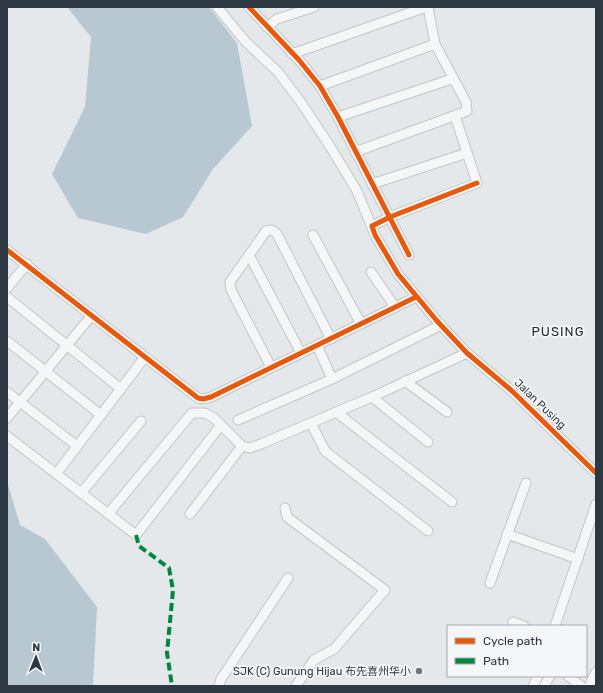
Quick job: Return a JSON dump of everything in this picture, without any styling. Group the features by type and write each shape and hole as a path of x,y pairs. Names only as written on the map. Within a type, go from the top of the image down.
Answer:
{"street":[{"name":"Jalan Pusing","path":"217,7 246,42 278,72 300,101 357,191 375,235 398,274 467,353 512,391 596,473"},
{"path":"249,7 299,60 320,86 338,117 409,255"},
{"path":"267,27 277,19 314,7"},
{"path":"399,7 402,16"},
{"path":"292,54 427,7 435,44 452,79 466,102 467,108 465,112 455,116 355,152"},
{"path":"320,86 435,44"},
{"path":"338,117 452,79"},
{"path":"372,226 390,217 477,183 455,116"},
{"path":"372,184 467,153"},
{"path":"271,367 230,286 230,282 266,231 270,229 274,230 277,234 331,339"},
{"path":"312,235 361,324"},
{"path":"7,250 198,398 203,399 211,397 317,346 416,296"},
{"path":"249,255 301,353"},
{"path":"7,288 27,264"},
{"path":"372,272 395,307"},
{"path":"7,297 121,389"},
{"path":"7,418 92,315"},
{"path":"238,420 332,379 441,325"},
{"path":"7,341 101,415"},
{"path":"317,346 332,379"},
{"path":"108,514 192,413 205,413 214,418 242,446 250,448 372,397 467,353"},
{"path":"56,474 146,357"},
{"path":"406,382 447,412"},
{"path":"7,392 77,446"},
{"path":"372,397 428,442"},
{"path":"336,412 452,502"},
{"path":"81,493 141,420"},
{"path":"311,423 326,451 428,531"},
{"path":"7,436 136,535 221,425"},
{"path":"190,514 242,446"},
{"path":"490,583 526,483"},
{"path":"555,625 596,504"},
{"path":"285,508 287,517 385,590 334,649 314,660 296,686"},
{"path":"507,534 578,559"},
{"path":"219,686 221,679 288,578"},
{"path":"512,622 521,625"},
{"path":"589,686 596,672"},
{"path":"533,686 538,677"},
{"path":"544,686 549,677"},
{"path":"569,677 581,686"}],"shaded area":[{"path":"67,7 209,7 237,43 252,126 213,169 183,217 146,234 78,218 52,174 85,107 91,37"},
{"path":"7,481 20,525 45,539 97,607 93,686 7,686"}],"marked path":[{"path":"136,535 139,546 169,568 173,590 167,653 172,686"}],"cycle path":[{"path":"249,7 299,60 320,86 338,117 409,255"},
{"path":"477,183 390,217 372,226 375,235 398,274 437,321 467,353 512,391 596,473"},
{"path":"7,250 198,398 203,399 211,397 416,297"}],"place":[{"name":"SJK (C) Gunung Hijau 布先喜州华小","path":"419,671"}],"district":[{"name":"PUSING","path":"558,331"}]}
